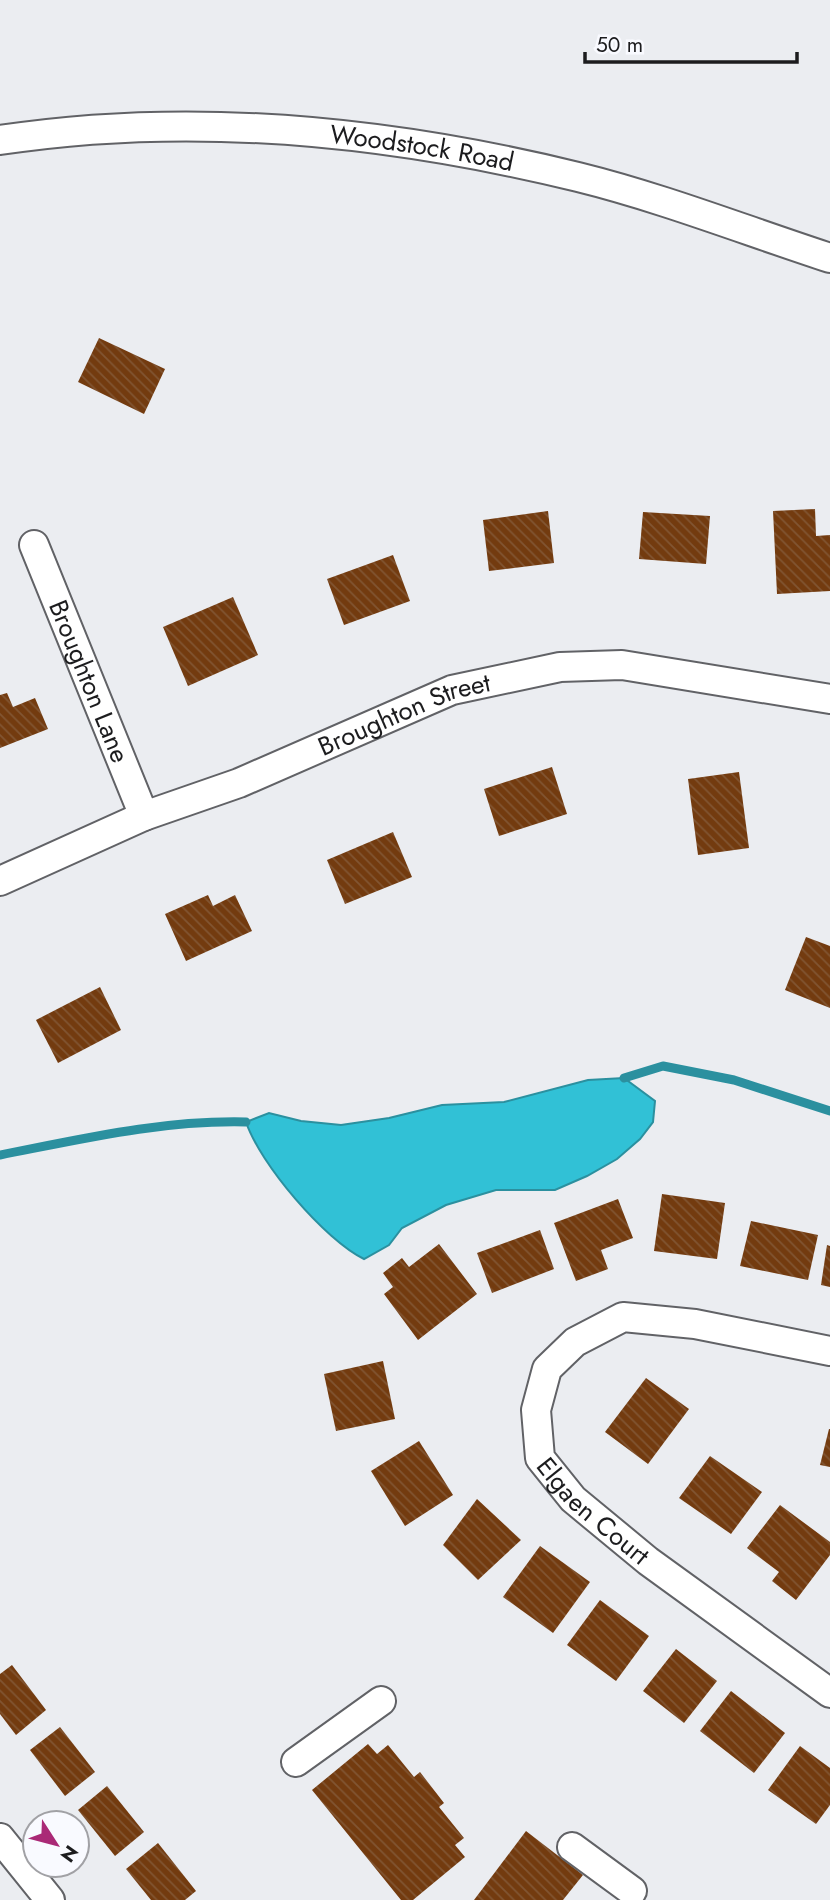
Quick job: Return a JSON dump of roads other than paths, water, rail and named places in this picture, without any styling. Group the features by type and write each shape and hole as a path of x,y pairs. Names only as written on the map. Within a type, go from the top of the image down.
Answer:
{"street":[{"name":"Woodstock Road","path":"0,140 45,133 185,126 318,132 450,149 580,178 830,258"},
{"name":"Broughton Lane","path":"34,545 144,816"},
{"name":"Broughton Street","path":"0,881 144,816 239,783 452,690 560,667 622,665 830,699"},
{"name":"Elgaen Court","path":"830,1351 695,1324 623,1317 575,1342 547,1369 536,1410 540,1458 573,1499 648,1561 830,1693"},
{"path":"296,1762 381,1701"},
{"path":"0,1838 50,1900"},
{"path":"572,1847 632,1891"}],"water":[{"path":"624,1078 655,1101 653,1122 640,1139 617,1159 555,1190 496,1190 446,1205 402,1228 389,1245 364,1259 331,1235 296,1199 265,1158 246,1122 269,1113 301,1121 341,1125 389,1118 442,1105 504,1102 588,1080"}],"waterway":[{"path":"624,1078 663,1066 734,1080 830,1111"},
{"path":"0,1155 153,1127 246,1122"}]}
